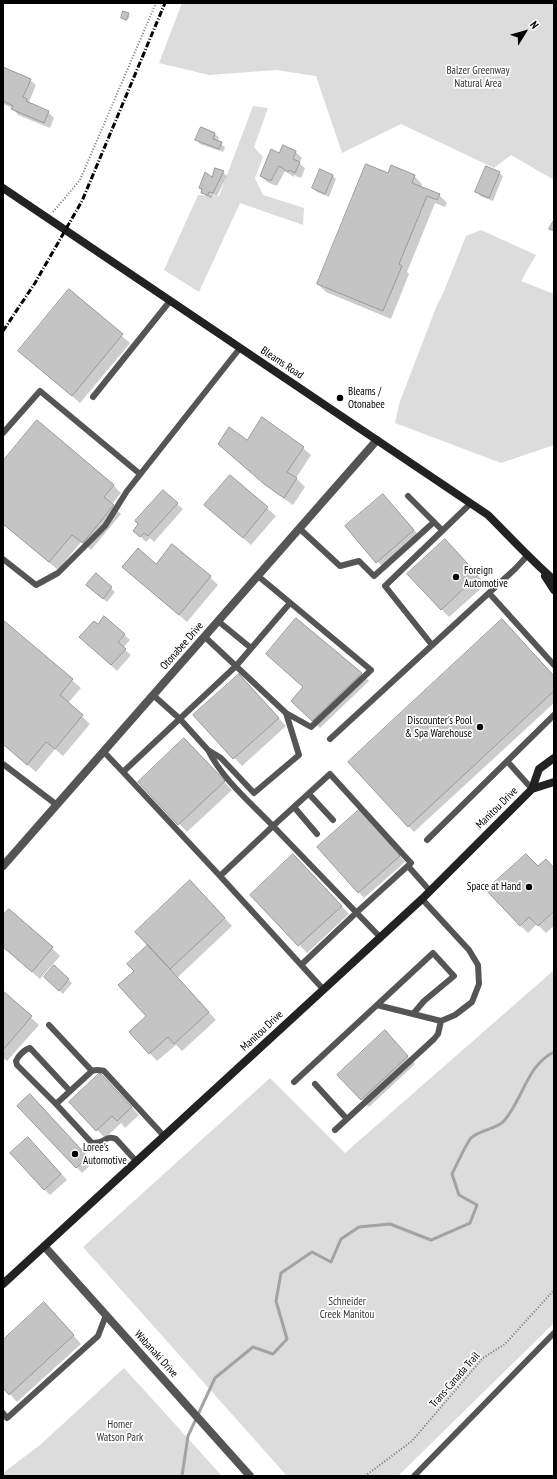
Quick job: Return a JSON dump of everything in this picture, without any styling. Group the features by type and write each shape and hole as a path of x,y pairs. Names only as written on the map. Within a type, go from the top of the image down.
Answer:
{"main road":[{"name":"Bleams Road","path":"3,188 488,515 539,567 554,580"},
{"name":"Bleams Road","path":"539,567 554,590"},
{"name":"Manitou Drive","path":"3,1284 45,1247 136,1161 430,891 532,789 539,769 554,758"},
{"name":"Manitou Drive","path":"532,789 554,782"}],"street":[{"name":"Otonabee Drive","path":"3,866 377,440"},
{"name":"Wabanaki Drive","path":"45,1247 250,1476"}],"lane":[{"path":"93,397 170,301"},
{"path":"3,559 36,585 58,573 105,526 127,491 240,348"},
{"path":"3,432 40,391 140,474"},
{"path":"408,496 442,530"},
{"path":"432,645 385,586 470,504"},
{"path":"300,529 340,566 359,561 374,576 434,522"},
{"path":"330,739 489,593 528,555"},
{"path":"205,637 286,712 311,727 371,670 258,576"},
{"path":"489,593 554,665"},
{"path":"123,772 236,666 290,603"},
{"path":"218,621 251,648"},
{"path":"153,695 180,718 208,750 215,764 223,774 380,937"},
{"path":"208,750 221,758 254,794 299,755 286,712"},
{"path":"427,840 554,715"},
{"path":"104,752 220,876 323,990"},
{"path":"507,761 532,789"},
{"path":"3,764 57,805"},
{"path":"220,876 330,774 411,863 301,965"},
{"path":"309,794 333,820"},
{"path":"294,807 317,834"},
{"path":"408,866 430,891"},
{"path":"377,1005 442,1021 455,1015 472,1002 479,984 478,965 469,950 422,898"},
{"path":"294,1082 433,953 454,976 424,1000 413,1014"},
{"path":"335,1130 434,1039 438,1034 442,1021"},
{"path":"49,1025 92,1071"},
{"path":"70,1091 30,1048 26,1049 17,1059 17,1065 91,1142 100,1143 107,1138 112,1137 116,1139 136,1161"},
{"path":"56,1104 96,1069 104,1072 164,1136"},
{"path":"315,1084 347,1119"},
{"path":"3,1413 7,1418 98,1336 106,1315"},
{"path":"414,1476 554,1333"}],"path":[{"path":"48,219 80,180 156,3"},
{"name":"Trans-Canada Trail","path":"365,1476 412,1441 483,1358 505,1344 554,1290"}],"green space":[{"name":"Balzer Greenway Natural Area","path":"182,3 554,3 554,180 511,155 494,168 401,124 342,153 316,76 276,70 209,75 159,63"},
{"path":"253,106 268,108 254,147 263,157 255,178 263,195 304,208 303,225 240,203 199,292 164,270 198,195 219,196"},
{"path":"481,230 536,255 521,281 554,294 554,445 501,463 395,423 399,404 437,305 466,236"},
{"name":"Schneider Creek Manitou","path":"554,970 554,1323 398,1476 287,1476 83,1247 270,1078 345,1153"},
{"name":"Homer Watson Park","path":"124,1368 222,1476 3,1476 3,1473 40,1445"}],"building":[{"path":"123,11 129,13 126,20 121,18"},
{"path":"3,67 31,79 23,97 27,99 26,101 49,111 44,123 11,109 13,106 3,101"},
{"path":"201,127 215,133 213,139 222,142 219,149 195,140"},
{"path":"283,145 296,151 293,159 300,162 295,173 289,170 288,172 279,166 271,181 260,176 271,149 279,153"},
{"path":"366,164 388,173 391,165 415,175 412,183 440,194 437,200 427,196 399,264 402,266 383,311 317,284"},
{"path":"486,166 500,172 489,198 475,192"},
{"path":"215,168 224,171 213,193 209,192 208,195 201,193 202,189 199,188 205,172 212,177"},
{"path":"320,169 333,175 325,194 312,188"},
{"path":"554,220 554,231 549,229"},
{"path":"69,289 123,334 72,396 18,351"},
{"path":"262,417 304,447 287,472 297,478 284,498 264,484 218,444 229,427 247,440"},
{"path":"37,420 114,485 104,497 114,505 83,543 72,535 49,562 3,524 3,461"},
{"path":"230,475 268,507 243,538 204,505"},
{"path":"163,490 178,503 148,536 144,533 140,537 133,531 138,524 135,521"},
{"path":"383,494 414,530 376,563 345,526"},
{"path":"445,539 478,575 441,610 407,574"},
{"path":"172,544 211,576 179,615 122,567 138,548 156,564"},
{"path":"96,573 112,587 103,599 86,585"},
{"path":"104,616 125,634 118,642 126,649 111,665 79,637 94,621 98,624"},
{"path":"296,618 362,673 312,721 291,701 303,687 266,654"},
{"path":"502,619 554,676 554,691 408,827 348,762"},
{"path":"3,620 73,679 60,695 83,715 55,749 46,742 27,765 3,744"},
{"path":"239,674 279,718 233,759 193,715"},
{"path":"184,738 225,781 178,825 138,782"},
{"path":"360,809 400,856 358,893 317,847"},
{"path":"293,854 342,906 298,946 250,895"},
{"path":"526,854 538,866 546,859 554,868 554,911 538,926 529,917 520,926 486,890"},
{"path":"190,880 225,918 170,969 135,932"},
{"path":"9,909 53,947 32,972 3,947 3,915"},
{"path":"148,945 209,1012 174,1044 168,1037 149,1054 129,1032 146,1016 118,985 134,971 127,964"},
{"path":"54,965 69,979 59,991 44,977"},
{"path":"3,991 32,1016 3,1050"},
{"path":"385,1030 408,1056 361,1100 337,1075"},
{"path":"100,1073 132,1107 117,1121 112,1116 96,1131 69,1102"},
{"path":"30,1094 88,1157 76,1168 17,1106"},
{"path":"28,1137 61,1174 44,1190 10,1153"},
{"path":"44,1302 74,1335 9,1395 3,1388 3,1340"}],"waterway":[{"path":"182,1476 188,1436 215,1378 253,1347 273,1354 287,1339 276,1301 281,1273 312,1252 331,1262 341,1239 359,1227 390,1224 431,1240 470,1223 477,1205 459,1195 452,1174 471,1138 474,1135 497,1126 504,1121 516,1103 537,1065 554,1052"}],"railway":[{"path":"3,331 35,283 82,201 165,3"}],"place":[{"name":"Bleams / Otonabee","path":"340,398"},
{"name":"Foreign Automotive","path":"456,577"},
{"name":"Discounter's Pool & Spa Warehouse","path":"480,727"},
{"name":"Space at Hand","path":"529,887"},
{"name":"Loree's Automotive","path":"75,1154"}]}
